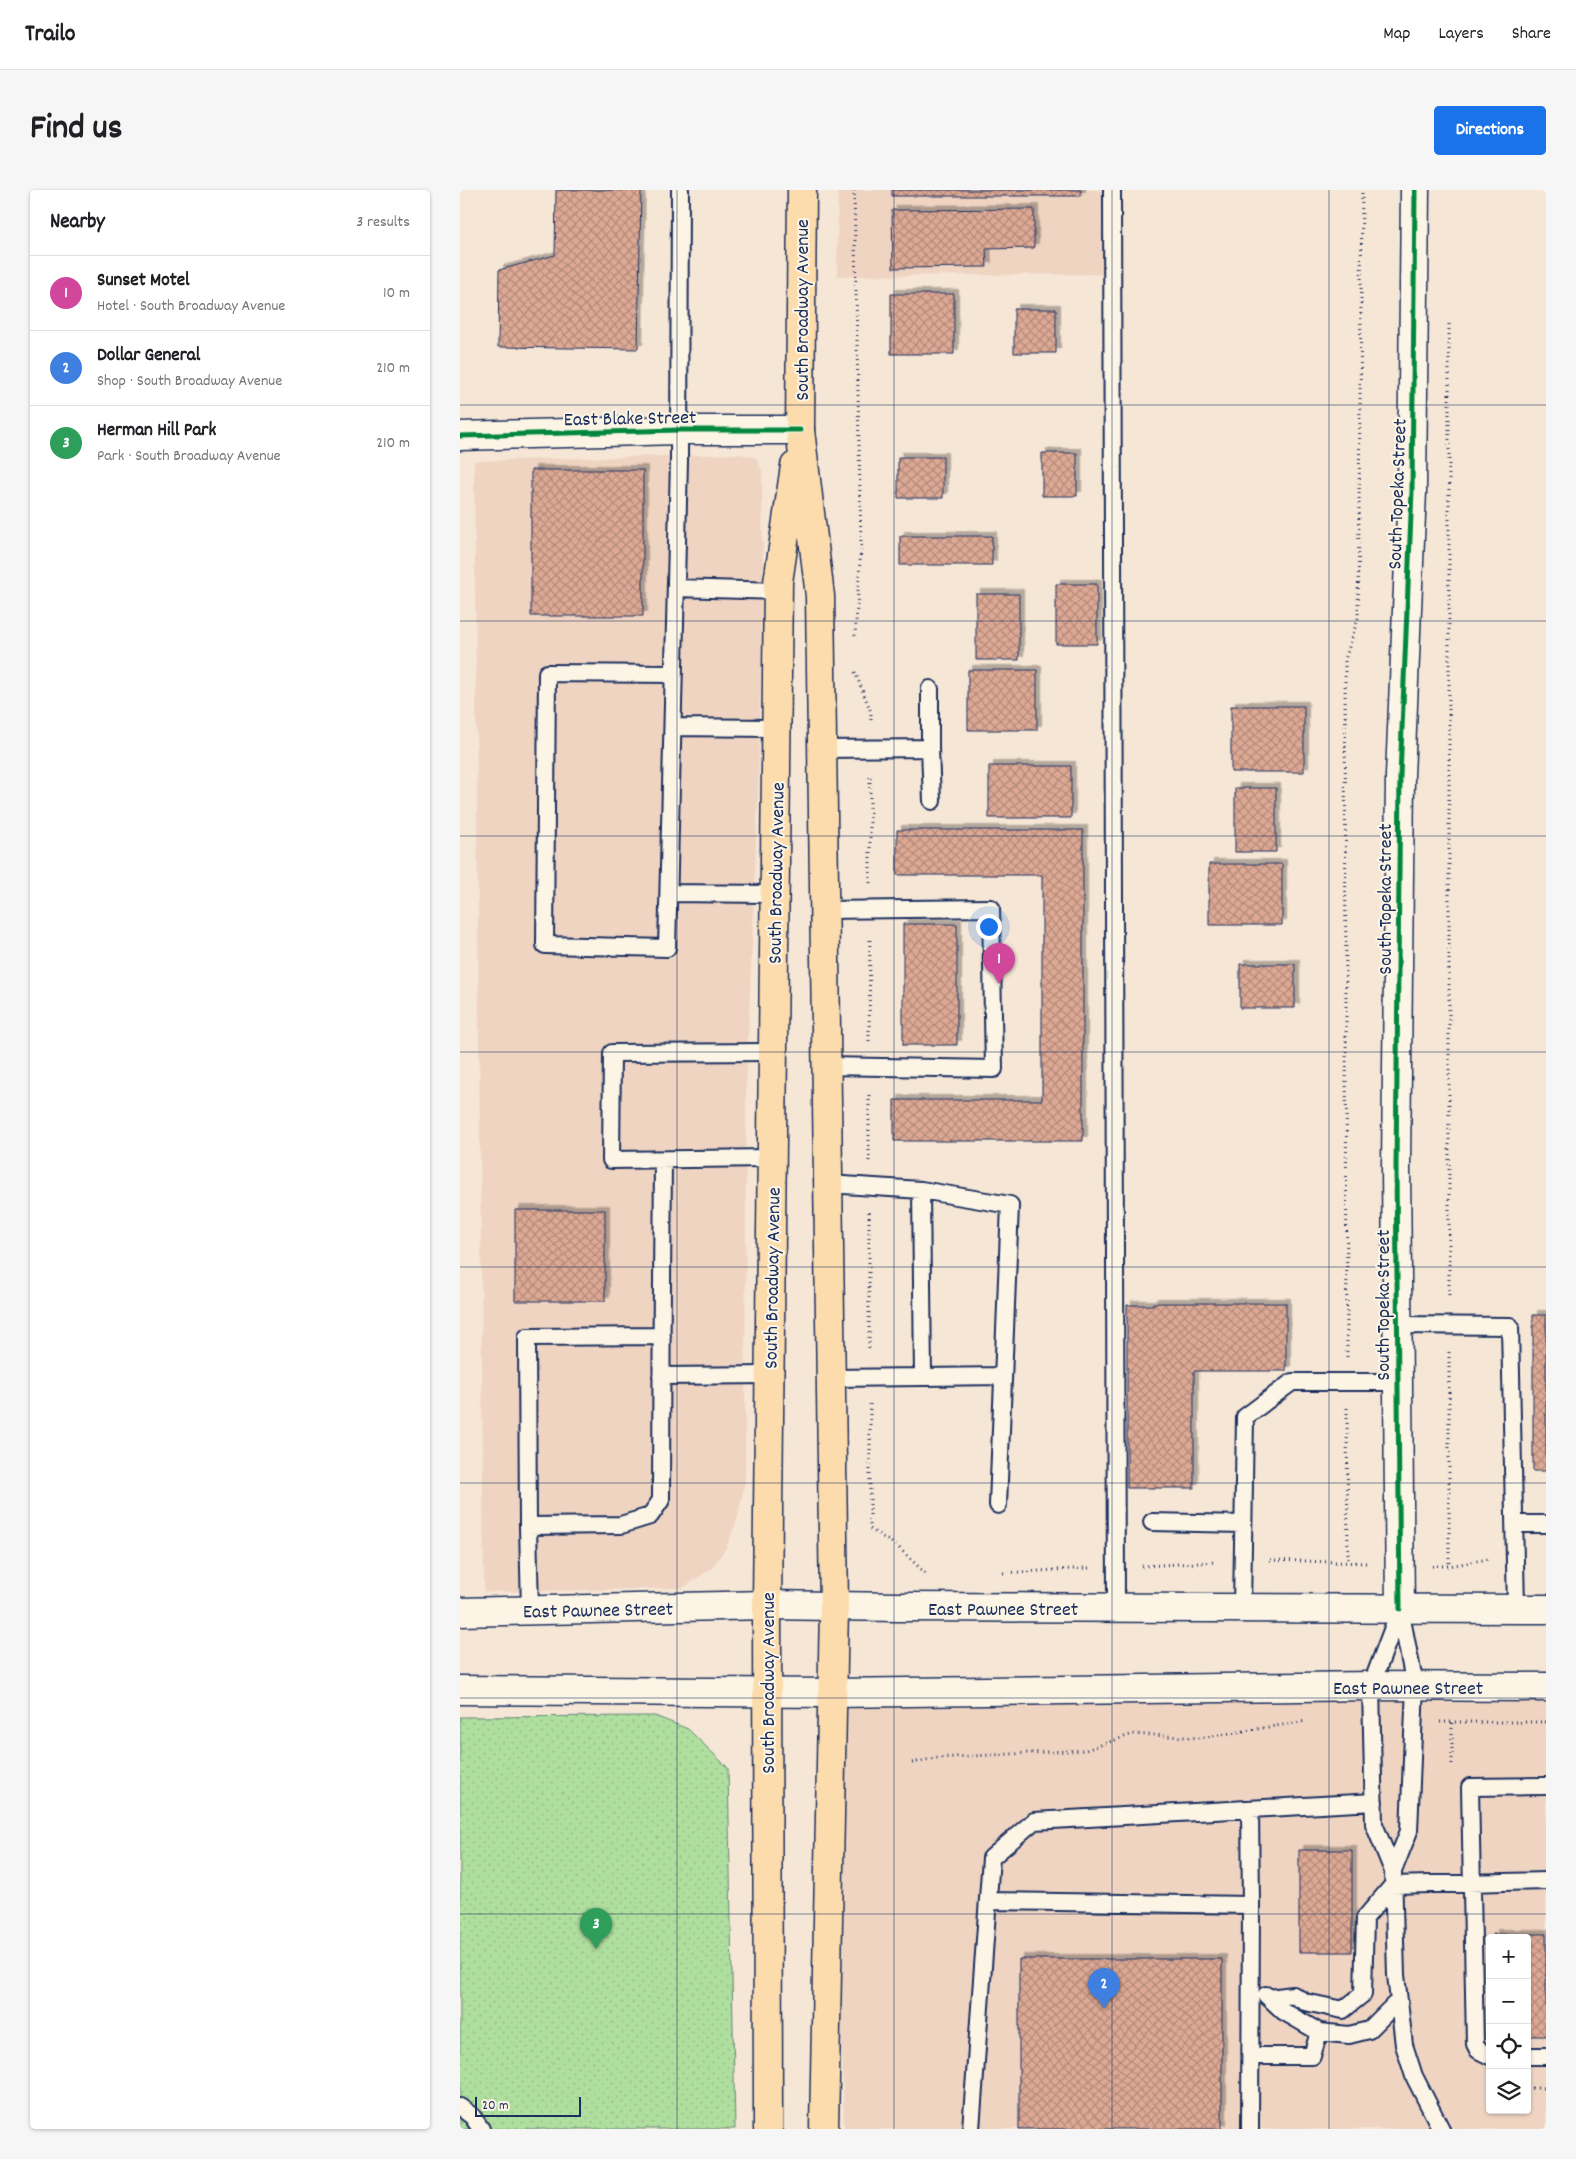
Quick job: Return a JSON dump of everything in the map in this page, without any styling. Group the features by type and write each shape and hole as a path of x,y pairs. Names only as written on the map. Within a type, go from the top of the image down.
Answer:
{"main road":[{"name":"South Broadway Avenue","path":"768,2129 767,1604 778,591 800,430 802,190"},
{"name":"South Topeka Street","path":"1400,1609 1396,1158 1400,776 1412,491 1415,190"},
{"name":"East Blake Street","path":"460,436 679,430 800,430"},
{"name":"South Broadway Avenue","path":"800,430 820,596 825,910 834,1607 824,2129"},
{"name":"East Pawnee Street","path":"460,1612 767,1604 834,1607 1546,1608"},
{"name":"East Pawnee Street","path":"460,1690 833,1693 1371,1686 1546,1687"}],"lane":[{"path":"674,674 547,673 545,945 667,948 673,727 679,430 680,190"},
{"path":"1112,190 1116,1608"},
{"path":"676,588 778,591"},
{"path":"930,689 932,801"},
{"path":"673,727 777,728"},
{"path":"822,748 930,748"},
{"path":"669,893 775,894"},
{"path":"825,910 992,908 994,1069 826,1066"},
{"path":"772,1158 611,1160 612,1054 773,1052"},
{"path":"528,1526 620,1525 650,1516 661,1500 663,1160"},
{"path":"828,1184 921,1190 1010,1205 998,1505"},
{"path":"921,1190 923,1377"},
{"path":"1397,1325 1510,1326 1516,1609"},
{"path":"530,1610 527,1337 662,1336"},
{"path":"661,1376 770,1375"},
{"path":"831,1378 1002,1376"},
{"path":"1242,1609 1245,1416 1292,1382 1398,1382"},
{"path":"1152,1522 1243,1524"},
{"path":"1514,1524 1546,1524"},
{"path":"1400,1609 1371,1686 1374,1824 1393,1878 1396,1975 1404,2045 1414,2076 1441,2129"},
{"path":"1270,1998 1293,1995 1305,2002 1343,2010 1363,1994 1365,1918 1393,1878 1409,1831 1415,1686 1400,1609"},
{"path":"1486,2054 1478,2050 1475,2044 1470,1787 1546,1786"},
{"path":"971,2129 990,1858 1034,1821 1374,1802"},
{"path":"1250,1809 1252,2056 1250,2129"},
{"path":"1393,1878 1472,1882 1546,1881"},
{"path":"988,1901 1251,1905"},
{"path":"1251,1982 1283,2010 1319,2032 1349,2035 1369,2030 1398,2000"},
{"path":"1252,2056 1312,2056 1319,2032"},
{"path":"1531,2056 1546,2056"},
{"path":"460,2107 472,2116 481,2129"}],"path":[{"path":"854,190 861,546 855,640"},
{"path":"1348,1562 1345,660 1358,618 1362,190"},
{"path":"1448,318 1449,1566"},
{"path":"853,668 871,712 869,1066 870,1529 897,1546 928,1576"},
{"path":"998,1573 1282,1559 1449,1566 1501,1556 1515,1556"},
{"path":"912,1763 935,1758 1086,1750 1134,1734 1200,1738 1312,1721"},
{"path":"1414,1722 1546,1722"},
{"path":"1531,2088 1546,2088"}],"shaded area":[{"path":"838,190 1121,190 1120,274 837,276"},
{"path":"740,454 756,458 762,471 763,573 758,796 746,1087 745,1482 737,1520 726,1548 712,1568 683,1588 484,1592 474,461"},
{"path":"833,1693 1546,1700 1546,2129 844,2129"}],"green space":[{"path":"655,1716 688,1729 728,1768 735,2129 460,2129 460,1717"}],"building":[{"path":"556,190 641,190 638,349 498,347 499,270 555,255"},
{"path":"892,190 1081,190 1081,196 892,196"},
{"path":"1034,209 1034,248 986,249 987,267 893,268 892,210"},
{"path":"891,294 954,294 954,354 891,354"},
{"path":"1014,309 1056,309 1056,353 1014,353"},
{"path":"1042,453 1077,453 1077,496 1042,496"},
{"path":"898,457 943,457 943,498 898,498"},
{"path":"531,470 643,470 643,616 531,616"},
{"path":"900,536 992,536 992,565 900,565"},
{"path":"1056,584 1097,584 1097,644 1056,644"},
{"path":"976,594 1019,594 1019,660 976,660"},
{"path":"968,670 1037,670 1037,730 968,730"},
{"path":"1231,706 1304,706 1304,772 1231,772"},
{"path":"989,766 1071,766 1071,818 989,818"},
{"path":"1235,788 1276,788 1276,852 1235,852"},
{"path":"897,830 1083,830 1083,1141 894,1141 894,1100 1042,1100 1042,875 897,875"},
{"path":"1209,864 1282,864 1282,925 1209,925"},
{"path":"903,924 957,924 957,1045 903,1045"},
{"path":"1240,964 1295,964 1295,1008 1240,1008"},
{"path":"515,1210 605,1210 605,1301 515,1301"},
{"path":"1153,1303 1286,1303 1286,1371 1194,1371 1194,1488 1127,1488 1127,1305 1153,1305"},
{"path":"1533,1315 1546,1315 1546,1471 1533,1471"},
{"path":"1299,1850 1352,1850 1352,1952 1299,1952"},
{"path":"1531,1934 1546,1934 1546,2036 1531,2036"},
{"path":"1019,1959 1222,1959 1222,2129 1019,2129"}],"cycle path":[{"path":"1400,1609 1396,1167 1400,776 1412,491 1415,190"},
{"path":"460,436 679,430 800,430"}],"place":[{"name":"Sunset Motel","path":"999,984"},
{"name":"Herman Hill Park","path":"596,1949"},
{"name":"Dollar General","path":"1104,2009"}]}
